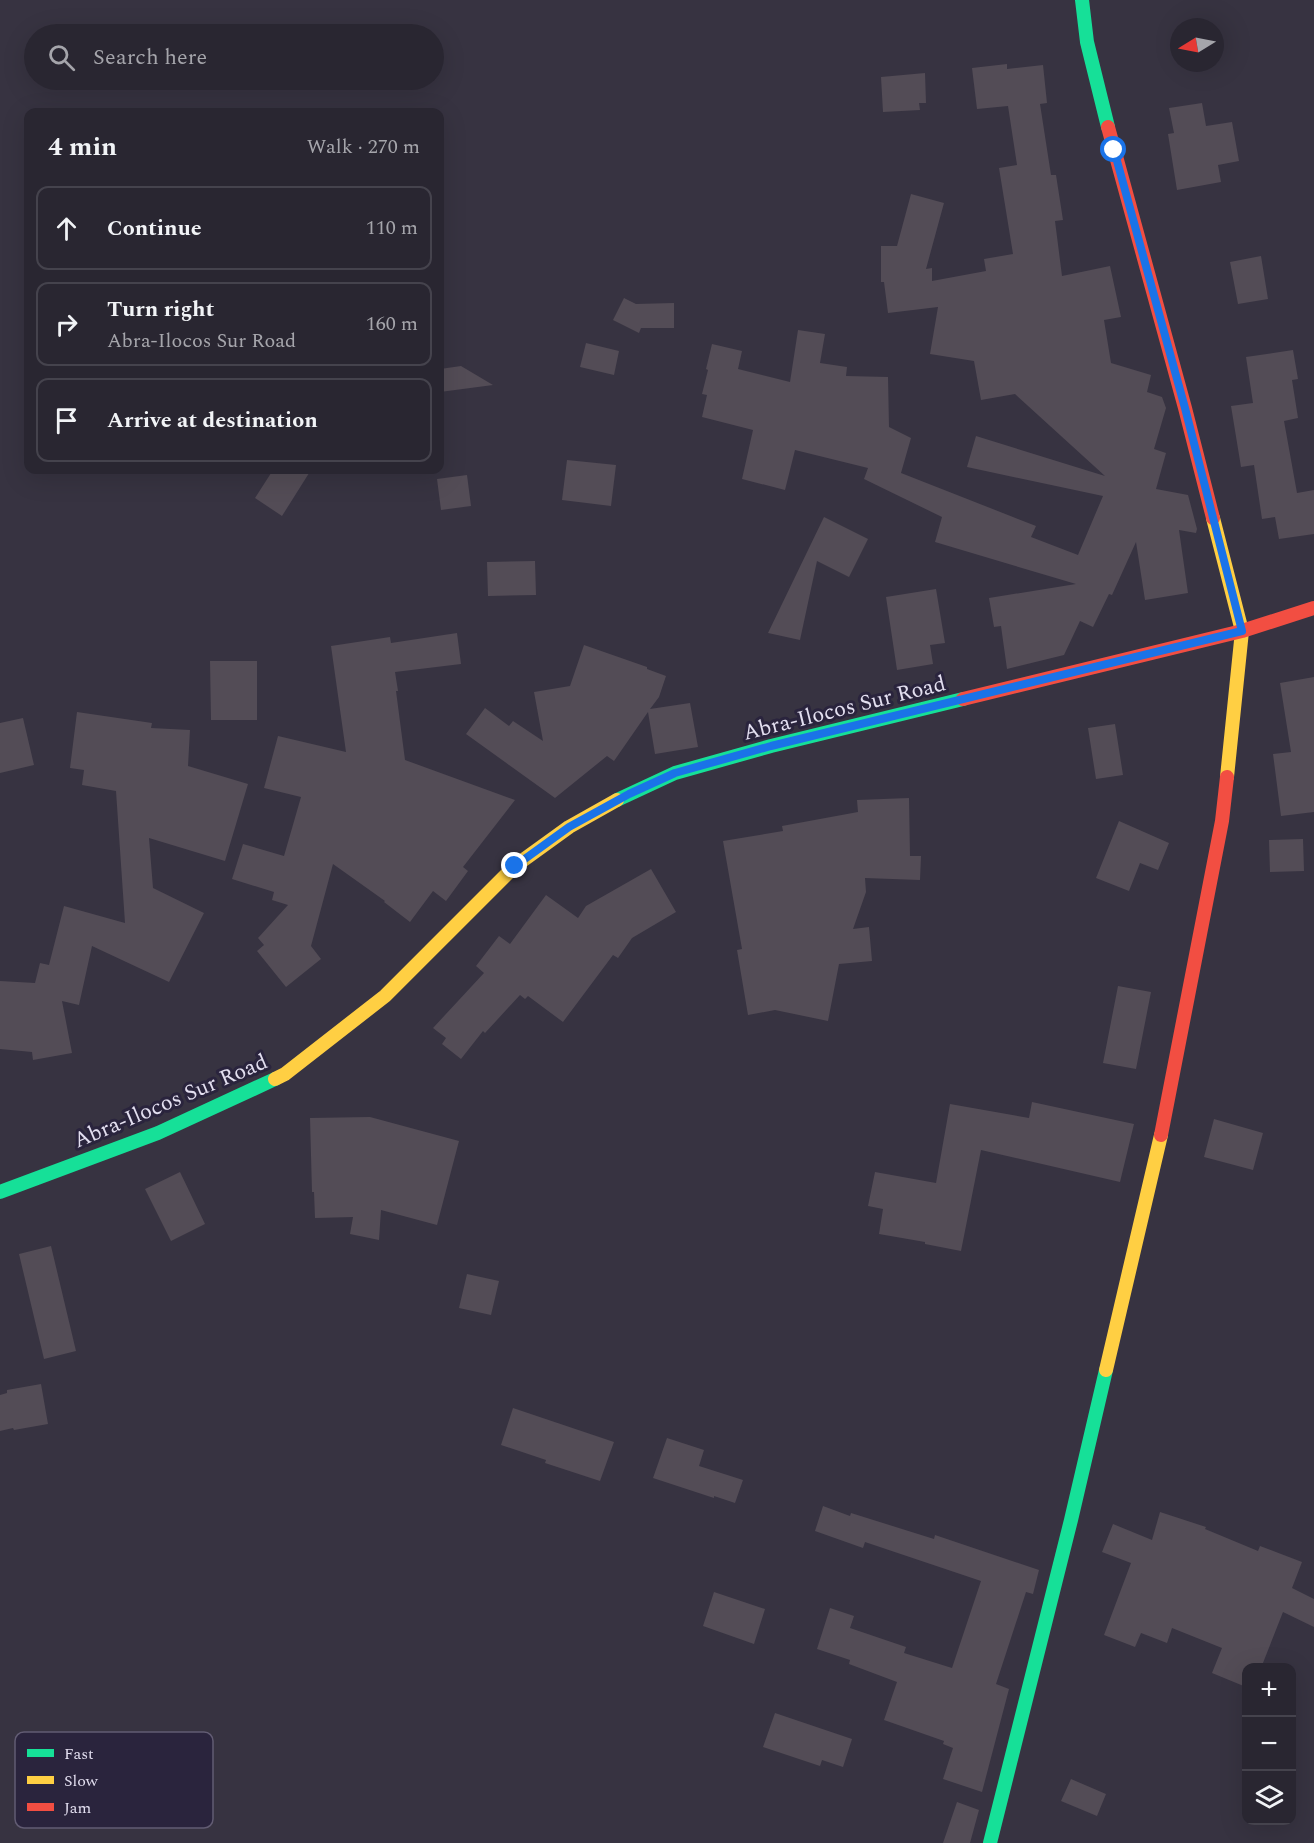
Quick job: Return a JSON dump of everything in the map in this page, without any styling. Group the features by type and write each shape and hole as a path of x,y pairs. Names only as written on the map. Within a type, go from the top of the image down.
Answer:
{"main road":[{"path":"990,1843 1071,1520 1168,1106 1222,821 1242,631 1185,408 1096,84 1087,42 1083,0"},
{"name":"Abra-Ilocos Sur Road","path":"0,1192 158,1133 285,1074 385,996 515,866 569,827 629,794 675,773 771,746 1242,631 1314,608"}],"building":[{"path":"1007,64 1007,69 1043,65 1047,103 1040,104 1051,175 1056,175 1063,220 1055,221 1062,276 1110,266 1121,317 1104,320 1111,363 1151,375 1147,392 1162,397 1166,408 1154,449 1166,453 1156,489 1188,495 1197,529 1196,533 1179,530 1188,593 1145,600 1136,542 1112,595 1109,594 1093,627 1080,621 1064,655 1007,669 1001,626 994,627 989,598 1076,584 935,542 942,517 864,479 868,468 795,450 785,490 742,479 753,430 702,417 707,395 702,394 712,344 742,351 738,369 790,382 798,330 825,334 820,363 847,367 846,376 888,377 889,427 911,438 901,473 1036,526 1031,537 1078,555 1103,496 967,467 976,436 1105,476 1015,394 981,400 974,361 930,354 938,307 888,313 884,282 881,282 881,246 897,246 911,194 944,203 926,269 932,268 932,281 986,271 984,259 1013,254 999,168 1017,165 1008,106 977,109 972,68"},
{"path":"925,73 926,103 919,103 920,110 883,112 881,77"},
{"path":"1202,103 1206,126 1232,122 1239,161 1218,165 1221,182 1177,190 1168,134 1174,133 1169,108"},
{"path":"1261,256 1268,299 1238,304 1230,262"},
{"path":"624,298 636,304 674,303 674,328 641,328 639,333 613,320"},
{"path":"586,343 619,351 614,375 580,367"},
{"path":"1293,350 1298,379 1292,380 1298,418 1284,421 1297,493 1314,490 1314,534 1279,539 1275,517 1262,519 1254,465 1241,467 1231,406 1253,403 1246,357"},
{"path":"461,366 493,385 444,391 444,368"},
{"path":"567,460 616,465 611,506 562,500"},
{"path":"270,474 308,474 282,516 255,498"},
{"path":"467,475 471,506 441,510 437,479"},
{"path":"824,517 868,539 849,577 817,561 800,640 768,633"},
{"path":"535,561 536,595 488,596 487,562"},
{"path":"936,589 945,643 930,645 933,664 897,670 886,597"},
{"path":"457,633 461,664 395,672 405,760 515,800 463,867 468,871 446,901 433,891 410,922 333,864 311,946 321,959 286,987 257,951 264,945 258,938 288,905 272,900 274,892 232,879 243,844 284,856 301,797 264,788 278,736 346,752 331,646 390,637 391,643"},
{"path":"584,645 666,676 659,697 650,709 690,703 698,747 655,754 648,712 614,761 607,756 555,798 466,734 485,708 509,726 513,721 543,741 534,692 570,686"},
{"path":"210,661 257,661 257,720 211,720"},
{"path":"1314,677 1314,812 1281,816 1273,754 1291,752 1280,683"},
{"path":"77,712 152,723 151,728 190,730 188,766 248,784 225,861 149,838 153,888 204,913 169,982 92,946 79,1005 62,1001 72,1053 33,1060 32,1052 0,1049 0,981 35,983 40,963 49,965 64,906 125,923 116,791 82,785 84,770 70,768"},
{"path":"23,718 34,765 0,773 0,723"},
{"path":"1115,724 1123,775 1096,779 1088,728"},
{"path":"909,798 910,856 921,856 920,880 865,878 866,892 853,929 869,927 872,961 839,964 828,1021 775,1010 748,1015 737,950 742,949 723,841 783,831 782,826 858,812 857,800"},
{"path":"1119,821 1169,843 1158,870 1140,863 1129,891 1096,878"},
{"path":"1303,839 1304,871 1270,872 1269,840"},
{"path":"651,869 676,912 632,938 618,958 613,955 563,1022 528,996 525,999 520,995 485,1033 483,1031 461,1059 442,1044 446,1038 433,1028 484,973 476,966 499,936 510,944 546,895 578,918 586,906"},
{"path":"1118,986 1151,992 1136,1069 1103,1063"},
{"path":"1032,1102 1134,1124 1120,1182 981,1150 961,1251 879,1234 883,1209 868,1206 875,1172 936,1183 950,1104 1029,1118"},
{"path":"370,1117 459,1141 437,1225 381,1210 379,1240 350,1234 353,1217 315,1218 310,1118"},
{"path":"1214,1119 1263,1133 1253,1170 1204,1157"},
{"path":"180,1172 205,1224 171,1241 145,1189"},
{"path":"51,1246 76,1351 44,1359 19,1254"},
{"path":"467,1274 499,1281 491,1315 459,1308"},
{"path":"41,1384 48,1424 0,1431 0,1395 7,1393 7,1390"},
{"path":"513,1408 614,1442 600,1481 545,1463 546,1460 501,1445"},
{"path":"667,1438 704,1450 699,1466 743,1480 735,1503 653,1478"},
{"path":"823,1506 850,1516 851,1513 934,1539 935,1535 1039,1570 1033,1594 1026,1592 996,1684 1009,1689 982,1792 943,1779 953,1748 943,1744 944,1741 884,1720 897,1682 849,1664 850,1660 817,1649 830,1608 854,1616 850,1628 906,1647 904,1653 952,1668 981,1581 865,1542 863,1548 815,1531"},
{"path":"1160,1512 1206,1527 1205,1529 1258,1551 1260,1546 1302,1562 1292,1588 1314,1599 1314,1627 1283,1612 1263,1663 1242,1663 1242,1685 1212,1673 1222,1648 1172,1628 1167,1643 1141,1633 1135,1647 1104,1635 1131,1563 1102,1552 1113,1524 1152,1540"},
{"path":"714,1592 765,1609 754,1644 703,1626"},
{"path":"775,1713 852,1739 843,1767 822,1760 820,1766 763,1747"},
{"path":"1071,1779 1106,1794 1097,1816 1061,1801"},
{"path":"957,1802 979,1810 970,1843 943,1843"}],"traffic: fast":[{"path":"1082,0 1087,42 1108,127"},
{"path":"617,800 675,773 771,746 963,699"},
{"path":"0,1192 158,1133 275,1079"},
{"path":"990,1843 1106,1370"}],"traffic: slow":[{"path":"1213,518 1242,631 1227,777"},
{"path":"275,1079 285,1074 385,996 515,866 569,827 617,800"},
{"path":"1106,1370 1161,1135"}],"traffic: jam":[{"path":"1108,127 1213,518"},
{"path":"963,699 1242,631 1314,608"},
{"path":"1161,1135 1222,821 1227,777"}],"route":[{"path":"515,866 569,827 629,794 675,773 771,746 1242,631 1185,408 1114,150"}]}
